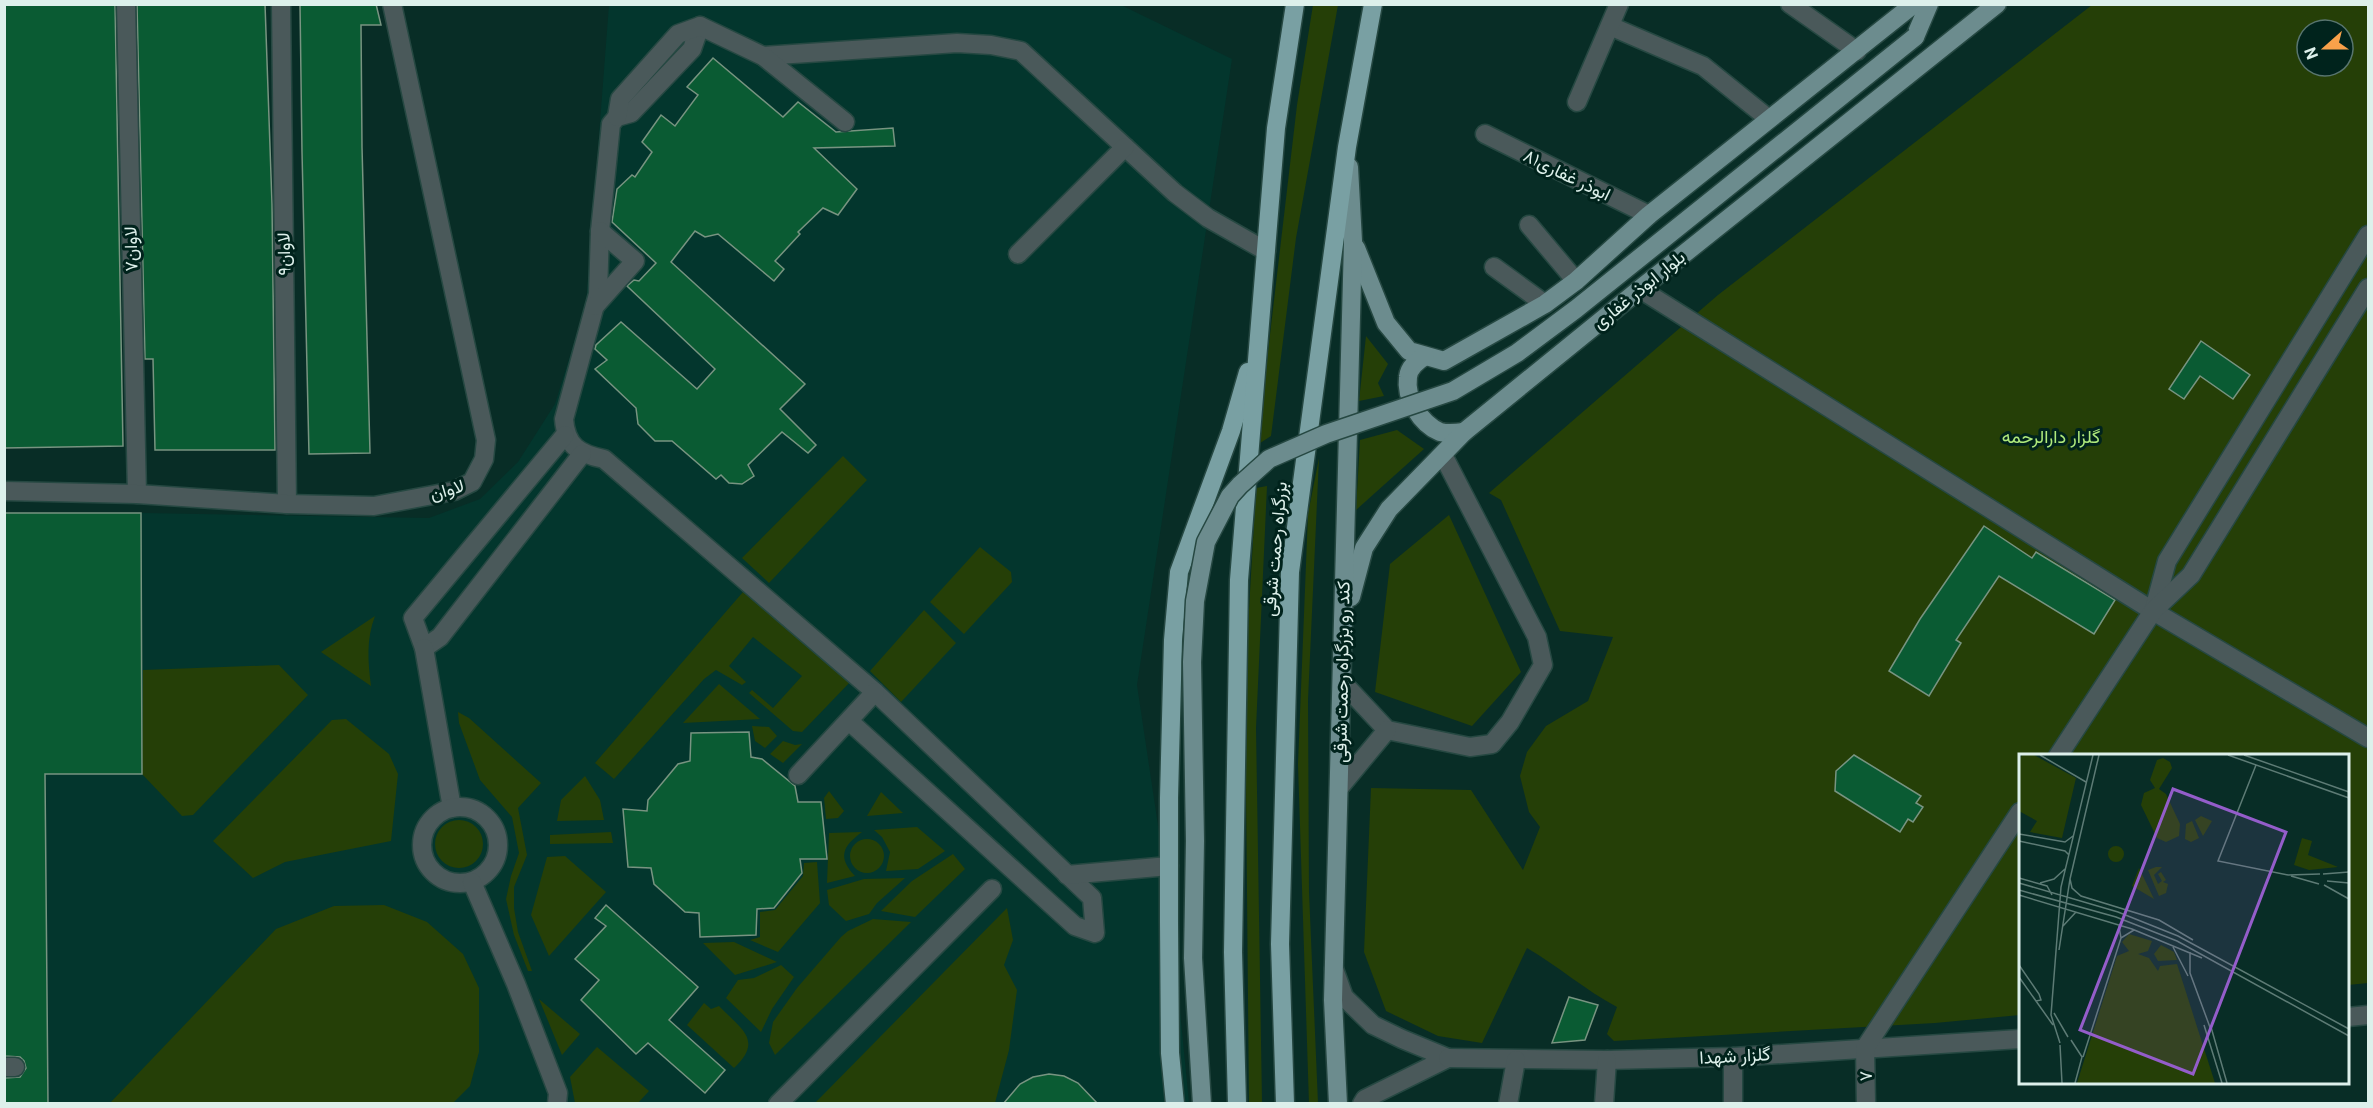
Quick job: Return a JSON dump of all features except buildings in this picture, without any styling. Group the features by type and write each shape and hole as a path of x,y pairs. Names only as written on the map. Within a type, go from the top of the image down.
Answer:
{"highway":[{"name":"بزرگراه رحمت شرقی","path":"1237,1104 1233,952 1239,580 1276,128 1295,4"},
{"name":"بزرگراه رحمت شرقی","path":"1285,1104 1280,944 1290,572 1347,147 1373,4"},
{"path":"1175,1104 1170,1053 1169,866 1173,640 1179,572 1231,431 1259,336"}],"main road":[{"path":"1347,147 1353,241 1386,322 1409,351 1444,361 1545,304 1576,281 1649,215 1914,4"},
{"path":"1202,1104 1193,958 1195,841 1192,662 1195,602 1206,542 1230,496 1240,484 1269,459 1326,434 1453,391 1516,354 1576,309 1916,37 1929,4"},
{"name":"بلوار ابوذر غفاری","path":"1343,624 1364,548 1389,509 1464,432 1997,4"},
{"name":"کند رو بزرگراه رحمت شرقی","path":"1338,1104 1333,1000 1353,241"},
{"path":"1425,356 1414,363 1408,376 1414,405 1422,419 1441,432 1464,432"}],"street":[{"name":"۷لاوان","path":"126,4 137,494"},
{"name":"۹لاوان","path":"281,4 288,504"},
{"name":"لاوان","path":"4,490 374,506 454,491 472,482 484,459 486,440 392,4"},
{"path":"1577,102 1619,4"},
{"path":"1790,4 1857,51"},
{"path":"845,122 763,56 700,26 678,34 620,99 617,117 611,124 600,231 598,294 564,419 565,435 582,454 604,459 875,692 1092,898 1095,933 1075,926 849,721"},
{"path":"1610,27 1703,66 1769,119"},
{"path":"763,56 957,43 991,45 1021,51 1175,193 1208,218 1266,251"},
{"name":"۸۱ابوذر غفاری","path":"1485,134 1649,215"},
{"path":"1018,254 1125,147"},
{"path":"1529,225 1576,281"},
{"path":"595,306 635,261 600,231"},
{"path":"2153,611 2167,561 2368,236"},
{"path":"1494,267 1545,304"},
{"path":"2059,754 2153,611 2191,576 2368,288"},
{"path":"1640,289 2153,611 2368,738"},
{"path":"452,808 424,648 413,618 565,435"},
{"path":"424,648 440,637 582,454"},
{"path":"1342,682 1387,730 1470,747 1492,744 1510,722 1543,665 1537,638 1443,455"},
{"path":"798,775 875,692"},
{"path":"1339,788 1387,730"},
{"path":"465,807 477,811 488,819 495,830 498,842 495,861 482,876 472,882 448,881 437,875 429,866 424,855 423,837 431,821 440,813 452,808 465,807"},
{"path":"1865,1048 2019,814"},
{"path":"1067,874 1169,866"},
{"path":"472,882 516,984 558,1093 557,1104"},
{"path":"778,1104 992,889"},
{"name":"گلزار شهدا","path":"1334,967 1344,997 1373,1025 1448,1058 1607,1060 1733,1057 2019,1039"},
{"path":"2349,1017 2368,1015"},
{"name":"۷","path":"1865,1048 1866,1104"},
{"path":"1733,1057 1733,1104"},
{"name":"گلزار شهدا","path":"1362,1104 1365,1099 1448,1058"},
{"path":"1508,1104 1516,1059"},
{"path":"1604,1104 1607,1060"}],"shaded area":[{"path":"609,5 1121,5 1232,59 1137,685 1169,899 1189,1103 48,1103 45,774 142,774 141,513 429,518 480,499 518,462 555,404 586,304"}],"green space":[{"path":"1313,5 1338,5 1296,238 1271,436 1257,445 1297,105"},
{"name":"گلزار دارالرحمه","path":"2092,5 2368,5 2368,983 2349,985 2349,754 2019,754 2019,1015 1935,1023 1614,1041 1607,1034 1617,1007 1527,948 1482,1043 1438,1036 1386,1011 1364,952 1371,788 1471,790 1523,870 1540,827 1529,812 1520,776 1527,752 1546,726 1588,701 1613,637 1560,631 1501,500 1489,493 1718,295"},
{"path":"1366,336 1388,364 1378,383 1384,396 1359,401"},
{"path":"1397,430 1424,449 1356,510 1360,440"},
{"path":"843,456 867,480 769,583 742,558"},
{"path":"1319,458 1308,700 1309,892 1318,1103 1309,1104 1298,764 1308,514"},
{"path":"1267,486 1256,728 1262,1103 1249,1104 1245,679 1256,488"},
{"path":"1449,515 1521,672 1472,726 1375,692 1390,564"},
{"path":"980,547 1011,572 1012,582 964,634 930,602"},
{"path":"743,592 852,680 802,732 793,731 749,693 752,690 773,708 802,676 753,637 729,666 746,682 742,685 716,670 704,679 614,779 595,763"},
{"path":"924,610 956,643 901,702 870,671"},
{"path":"375,616 368,651 371,686 321,652"},
{"path":"279,665 308,695 193,815 182,816 142,774 143,670"},
{"path":"719,684 760,719 683,723"},
{"path":"458,712 469,718 541,783 518,808 527,855 514,887 514,908 518,932 532,971 528,971 514,935 506,899 519,853 512,817 480,780 459,723"},
{"path":"346,719 389,754 398,774 391,841 285,862 253,878 213,841 332,720"},
{"path":"752,726 769,727 777,736 765,748 755,741"},
{"path":"783,741 795,745 802,744 783,763 770,754"},
{"path":"585,776 600,800 604,820 557,821 561,800"},
{"path":"829,791 844,811 838,818 826,819 824,798"},
{"path":"881,792 903,813 867,816"},
{"path":"454,820 464,820 479,830 483,844 482,853 473,864 464,868 454,868 439,858 435,849 435,839 445,824"},
{"path":"917,827 945,851 918,869 886,871 890,852 882,837 874,830"},
{"path":"611,832 613,843 550,844 550,835"},
{"path":"862,832 850,842 844,857 855,876 827,883 829,833"},
{"path":"867,839 879,844 884,856 879,868 867,873 855,868 850,856 855,844"},
{"path":"953,854 965,869 915,917 881,911 912,881"},
{"path":"565,856 606,892 549,956 531,915 547,857"},
{"path":"817,862 820,903 778,952 750,940 760,937 760,912 775,910 803,876 804,863"},
{"path":"905,878 877,903 869,914 846,921 829,905 827,890 864,879"},
{"path":"384,905 427,922 463,954 479,988 479,1052 470,1086 453,1103 110,1103 276,929 334,906"},
{"path":"1007,908 1013,940 1004,965 1017,990 1009,1050 995,1103 815,1103"},
{"path":"873,919 911,922 775,1055 769,1043 773,1022 797,988 841,937"},
{"path":"734,942 777,962 735,975 703,943"},
{"path":"781,965 794,977 772,1009 761,1032 726,998 738,980 754,978"},
{"path":"539,999 580,1034 562,1055"},
{"path":"704,1003 711,1009 719,1006 746,1035 747,1050 734,1068 687,1025"},
{"path":"597,1047 649,1091 638,1103 575,1103 570,1077"}]}
